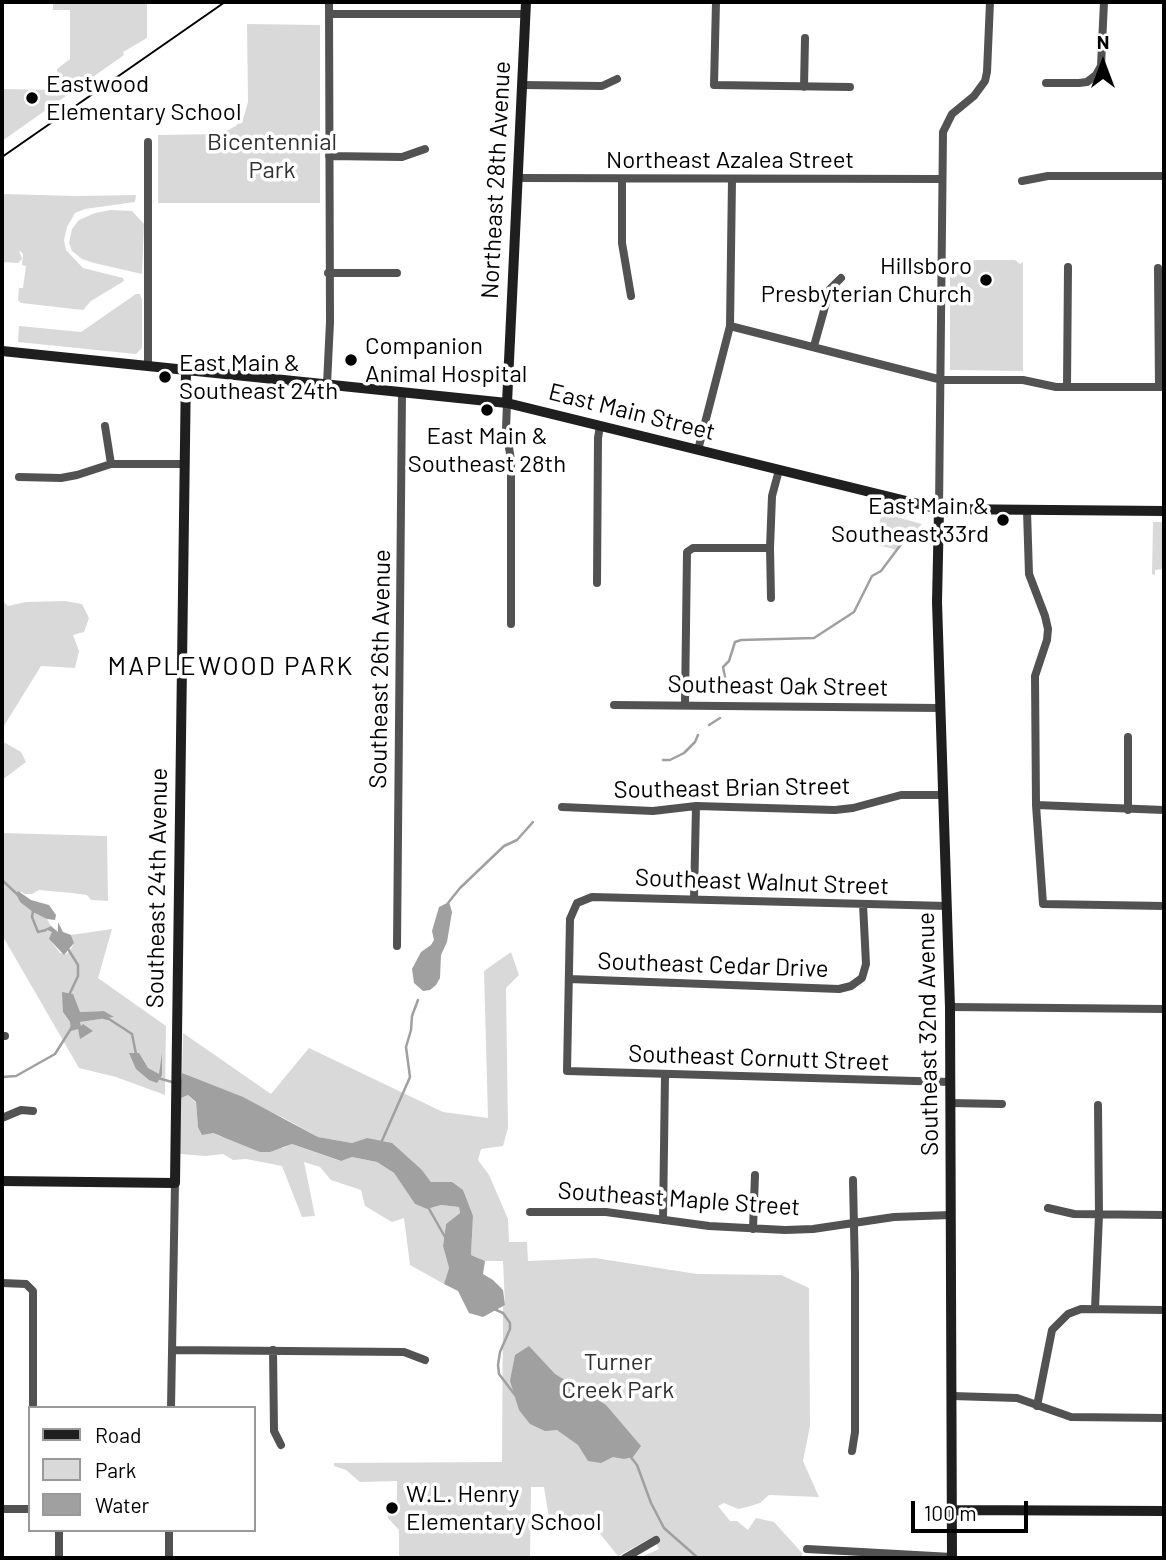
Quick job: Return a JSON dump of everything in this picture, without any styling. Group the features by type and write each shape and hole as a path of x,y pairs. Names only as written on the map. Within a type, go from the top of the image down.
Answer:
{"main road":[{"name":"Northeast 28th Avenue","path":"507,403 526,2"},
{"name":"East Main Street","path":"2,351 507,403 939,509 1164,512"},
{"name":"Southeast 24th Avenue","path":"174,1183 186,369"},
{"name":"Southeast 32nd Avenue","path":"939,509 937,602 950,1007 952,1558"},
{"path":"2,1181 174,1183"},
{"path":"952,1510 1164,1511"}],"street":[{"path":"327,384 330,322 329,2"},
{"path":"716,2 714,85 850,87"},
{"path":"939,509 942,139 946,123 952,114 981,88 987,72 990,2"},
{"path":"1046,83 1087,82 1096,75 1101,66 1104,2"},
{"path":"329,15 525,15"},
{"path":"804,87 805,38"},
{"path":"522,85 602,86 617,79"},
{"path":"148,142 148,366"},
{"path":"329,156 402,157 425,149"},
{"path":"1022,181 1048,176 1164,176"},
{"name":"Northeast Azalea Street","path":"517,178 942,179"},
{"path":"622,179 622,243 631,296"},
{"path":"698,450 730,326 733,179"},
{"path":"1067,387 1068,267"},
{"path":"730,326 942,380 1023,380 1056,387 1161,387 1158,268"},
{"path":"328,273 397,273"},
{"path":"814,346 831,289 841,278"},
{"name":"Southeast 26th Avenue","path":"397,946 402,392"},
{"path":"507,403 511,624"},
{"path":"105,426 111,464"},
{"path":"597,583 600,426"},
{"path":"19,477 61,478 111,464 184,464"},
{"path":"771,598 772,496 779,470"},
{"path":"1027,511 1029,574 1048,629 1035,676 1036,805 1043,904 1164,906"},
{"path":"685,705 687,552 693,548 770,548"},
{"name":"Southeast Oak Street","path":"614,705 940,708"},
{"path":"1128,737 1128,810"},
{"name":"Southeast Brian Street","path":"562,807 653,811 695,806 835,810 901,795 943,795"},
{"path":"1036,805 1164,810"},
{"path":"694,899 695,806"},
{"name":"Southeast Walnut Street","path":"569,979 569,919 577,903 592,897 947,906"},
{"name":"Southeast Cedar Drive","path":"569,979 839,989 851,986 862,978 866,964 863,904"},
{"name":"Southeast Cornutt Street","path":"569,979 567,1071 950,1082"},
{"path":"950,1007 1164,1009"},
{"path":"663,1220 665,1075"},
{"path":"950,1103 1002,1104"},
{"path":"1096,1309 1098,1105"},
{"path":"2,1118 22,1109 33,1111"},
{"path":"753,1228 755,1175"},
{"path":"852,1451 855,1432 853,1180"},
{"name":"Southeast 24th Avenue","path":"172,1406 174,1183"},
{"path":"1048,1208 1074,1214 1164,1215"},
{"name":"Southeast Maple Street","path":"530,1212 606,1212 663,1220 785,1230 904,1216 951,1216"},
{"path":"2,1283 26,1284 33,1291 33,1406"},
{"path":"1037,1406 1052,1330 1068,1314 1081,1309 1164,1310"},
{"path":"172,1350 404,1352 425,1360"},
{"path":"273,1350 274,1431 281,1446"},
{"path":"952,1396 1017,1398 1071,1417 1164,1418"},
{"path":"2,1509 28,1509"},
{"path":"59,1532 59,1558"},
{"path":"169,1532 169,1558"},
{"path":"625,1558 656,1540"},
{"path":"807,1549 952,1558"}],"green space":[{"path":"53,2 147,2 147,38 123,52 124,55 2,141 2,89 58,90 57,69 70,59 70,10 53,10"},
{"name":"Bicentennial Park","path":"247,24 320,25 320,203 158,203 158,135 220,134 236,126 244,116 248,102"},
{"path":"2,194 136,195 135,202 85,209 75,213 67,227 64,240 66,250 83,268 123,278 124,281 91,301 83,310 21,303 18,300 19,288 23,288 26,266 22,265 23,254 19,250 22,259 18,263 2,262"},
{"path":"111,210 132,211 144,224 142,274 94,263 82,259 72,251 69,243 72,229 79,220"},
{"path":"974,260 1015,260 1020,264 1023,262 1023,371 950,370 950,265 973,265"},
{"path":"136,294 140,294 142,299 142,348 136,354 18,342 19,326 81,332"},
{"path":"882,513 922,524 897,550 874,544"},
{"path":"1153,522 1164,522 1164,569 1155,570 1155,575 1152,574"},
{"path":"2,600 8,606 26,602 65,601 82,604 89,618 84,632 73,635 79,651 75,668 41,666 2,729"},
{"path":"2,741 21,752 26,762 2,780"},
{"path":"2,833 107,836 108,901 91,900 87,895 39,890 32,894 16,894 20,902 47,919 51,926 45,930 52,931 53,935 49,939 60,953 67,954 72,947 74,943 71,935 112,929 98,978 166,1026 165,1095 116,1077 79,1068 2,935","holes":["64,1004 80,1012 104,1011 113,1017 80,1022 81,1027 72,1030 63,1012"]},
{"name":"Turner Creek Park","path":"511,952 519,975 506,988 508,1128 503,1146 481,1149 478,1160 489,1175 508,1219 509,1242 527,1242 528,1261 595,1258 697,1274 781,1275 809,1288 810,1426 803,1461 819,1497 769,1495 760,1503 738,1509 724,1503 718,1506 730,1521 737,1521 748,1530 756,1518 774,1522 802,1553 802,1558 639,1558 659,1549 653,1537 618,1556 584,1514 550,1524 544,1487 531,1487 530,1558 399,1558 399,1530 388,1518 387,1504 397,1503 397,1481 360,1482 346,1470 334,1466 334,1463 502,1462 505,1305 503,1261 485,1261 471,1255 473,1216 452,1182 431,1182 422,1170 409,1160 367,1138 352,1143 318,1137 284,1118 182,1073 183,1033 271,1094 309,1048 443,1112 488,1118 484,971"},
{"path":"188,1095 196,1103 198,1126 219,1136 283,1148 292,1144 340,1161 352,1157 377,1162 394,1173 415,1204 427,1209 441,1205 459,1207 460,1213 446,1224 443,1246 449,1268 444,1284 410,1265 404,1218 392,1222 365,1206 361,1190 331,1180 320,1167 304,1162 315,1216 302,1217 282,1166 246,1159 233,1160 223,1154 180,1154 179,1099"}],"water":[{"path":"18,891 31,900 49,905 56,915 55,920 33,912 20,902 16,894"},
{"path":"449,902 452,912 447,942 441,955 440,978 430,990 423,991 414,983 412,969 421,952 434,940 432,931 439,907"},
{"path":"58,922 63,932 71,935 74,943 64,955 49,939 52,932 45,929 51,926 58,932"},
{"path":"62,992 73,994 80,1012 104,1011 114,1017 80,1022 81,1026 83,1024 93,1031 80,1039 78,1029 71,1031 70,1022 63,1012"},
{"path":"129,1053 139,1053 148,1068 159,1074 162,1053 162,1075 157,1083 136,1069"},
{"path":"182,1073 243,1097 318,1137 352,1143 367,1138 392,1143 422,1170 431,1182 452,1182 463,1190 473,1216 471,1255 485,1261 483,1274 503,1290 505,1305 483,1317 469,1313 458,1291 444,1284 449,1268 443,1246 446,1224 460,1213 459,1207 441,1205 427,1209 415,1204 394,1173 377,1162 352,1157 341,1161 292,1144 270,1152 260,1152 213,1133 202,1135 198,1127 196,1102 188,1095 179,1099"},
{"path":"529,1346 555,1374 606,1405 641,1446 633,1457 613,1457 601,1463 588,1461 578,1445 557,1430 545,1431 530,1424 519,1410 510,1381 515,1355"}],"waterway":[{"path":"723,692 726,682 723,667 729,661 735,642 814,638 854,612 872,576 881,571 911,531"},
{"path":"709,725 720,718"},
{"path":"663,760 670,760 684,753 698,735"},
{"path":"448,903 504,846 517,840 533,822"},
{"path":"2,880 19,896"},
{"path":"33,911 32,917 38,932 46,930"},
{"path":"68,949 78,965 78,976 70,993"},
{"path":"381,1143 410,1077 406,1047 418,1000"},
{"path":"104,1018 132,1034 136,1054"},
{"path":"2,1077 16,1076 55,1054 72,1027"},
{"path":"158,1078 172,1082"},
{"path":"428,1207 445,1237"},
{"path":"494,1309 503,1313 510,1323 498,1365 499,1374 515,1395"},
{"path":"630,1456 637,1465 651,1503 664,1528 698,1558"}],"tram line":[{"path":"2,157 225,2"}],"place":[{"name":"Eastwood Elementary School","path":"32,98"},
{"name":"Hillsboro Presbyterian Church","path":"986,280"},
{"name":"Companion Animal Hospital","path":"351,360"},
{"name":"East Main & Southeast 24th","path":"165,377"},
{"name":"East Main & Southeast 28th","path":"487,410"},
{"name":"East Main & Southeast 33rd","path":"1003,520"},
{"name":"W.L. Henry Elementary School","path":"392,1508"}],"district":[{"name":"MAPLEWOOD PARK","path":"231,666"}]}
